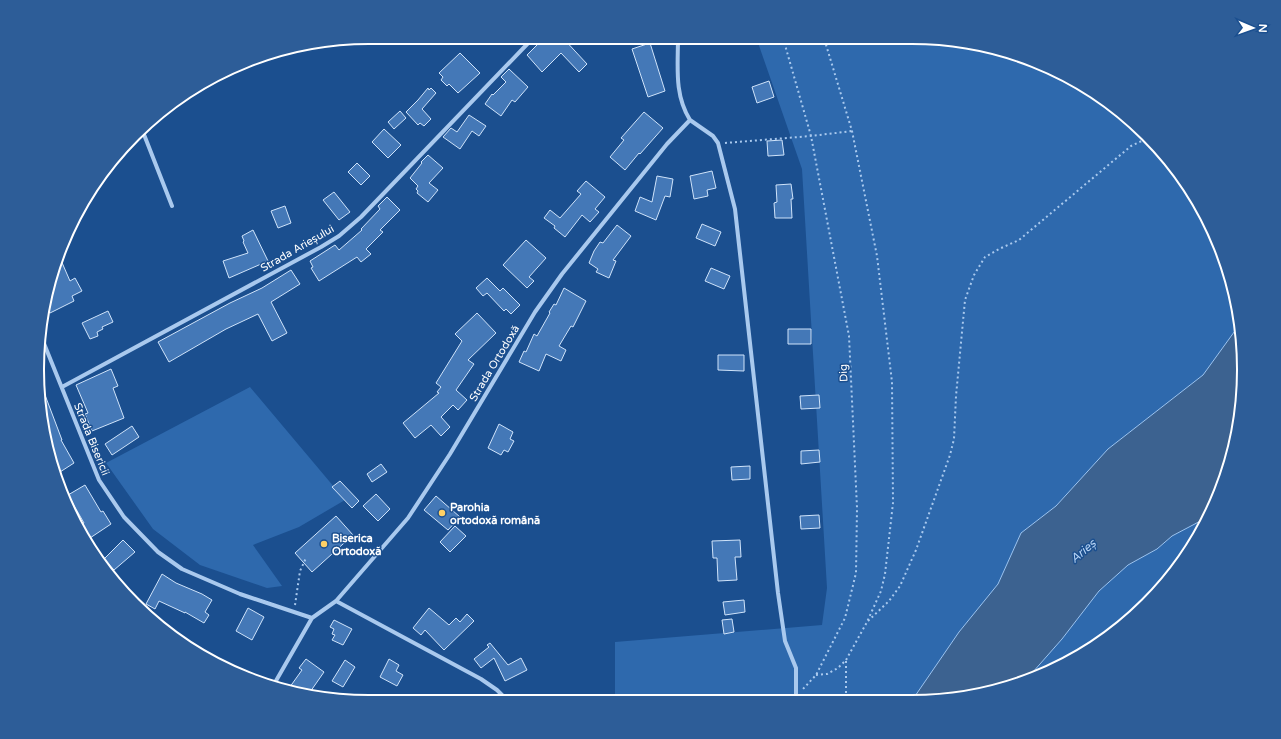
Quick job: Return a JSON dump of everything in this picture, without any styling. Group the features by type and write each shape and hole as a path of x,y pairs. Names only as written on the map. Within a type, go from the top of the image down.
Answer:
{"street":[{"name":"Strada Arieșului","path":"62,387 339,236 361,217 527,44"},
{"path":"678,44 678,88 683,109 690,120 713,136 718,143 735,209 778,593 785,641 796,668 796,695"},
{"name":"Strada Ortodoxă","path":"276,681 312,618 336,601 408,518 450,454 535,312 562,274 667,144 690,120"},
{"path":"144,135 172,206"},
{"name":"Strada Bisericii","path":"45,346 99,480 124,517 158,552 182,569 240,594 312,618"},
{"path":"336,601 481,679 502,695"}],"path":[{"name":"Dig","path":"785,44 811,136 849,336 857,508 856,574 845,618 816,675 799,695"},
{"path":"816,675 827,674 833,671 846,660 867,622 884,580 893,503 892,382 877,256 852,131 826,44"},
{"path":"718,143 811,136 852,131"},
{"path":"867,622 889,601 900,586 916,550 950,455 954,439 964,300 974,275 985,258 998,249 1019,240 1132,146 1143,140"},
{"path":"294,612 300,571 306,558"},
{"path":"846,660 846,695"}],"shaded area":[{"path":"758,44 933,45 975,50 1016,61 1074,88 1110,111 1142,139 1170,171 1193,207 1212,245 1226,285 1234,332 1203,375 1108,449 1056,506 1021,533 998,584 959,632 916,695 615,695 615,642 822,625 827,588 802,169"},
{"path":"250,387 345,500 299,527 253,545 282,586 267,588 200,565 153,529 106,463"},
{"path":"1198,522 1170,568 1142,600 1110,628 1092,640 1074,651 1034,671 1062,639 1099,591 1128,565 1157,549 1172,536"}],"water":[{"name":"Arieș","path":"1234,332 1237,370 1231,433 1220,474 1198,522 1172,536 1157,549 1128,565 1099,591 1062,639 1034,671 1016,678 975,689 916,695 959,632 998,584 1021,533 1056,506 1108,449 1203,375"}],"building":[{"path":"538,44 568,44 587,64 579,72 561,53 542,72 527,55"},
{"path":"650,44 665,91 648,97 632,49"},
{"path":"460,53 480,73 458,93 449,84 447,86 441,80 443,77 439,73"},
{"path":"509,69 528,87 515,102 512,100 501,116 485,104 492,94 493,95 506,82 501,77"},
{"path":"769,81 774,97 757,103 752,87"},
{"path":"428,88 429,90 431,88 436,93 422,109 431,119 424,126 420,123 418,125 406,112"},
{"path":"400,111 406,118 394,129 388,122"},
{"path":"644,112 663,128 625,170 610,157 624,140 621,138"},
{"path":"469,115 486,126 479,136 472,131 460,149 443,137 451,128 457,132"},
{"path":"384,129 401,145 388,158 372,142"},
{"path":"782,140 784,155 768,156 767,141"},
{"path":"428,155 443,168 429,183 438,190 428,202 417,193 418,191 416,189 418,186 410,178"},
{"path":"357,163 370,176 361,185 348,172"},
{"path":"712,171 716,188 707,190 708,196 694,199 690,176"},
{"path":"657,176 673,179 670,197 665,196 656,220 635,211 640,197 652,202"},
{"path":"586,181 605,197 595,209 599,212 590,222 582,215 565,237 554,228 555,226 544,218 550,210 560,218 581,194 577,191"},
{"path":"791,184 793,199 791,199 792,218 775,218 774,203 777,202 776,185"},
{"path":"334,192 350,212 339,220 323,200"},
{"path":"387,197 400,210 380,230 383,232 366,249 371,254 361,262 357,257 319,281 311,268 313,267 310,261 335,245 339,250 362,230 361,229 380,209 378,206"},
{"path":"285,206 291,223 278,228 271,211"},
{"path":"702,224 721,232 715,246 696,238"},
{"path":"617,225 631,236 613,260 616,261 609,278 596,272 598,269 589,263 600,242 603,243"},
{"path":"253,230 268,261 229,278 223,261 248,253 242,236"},
{"path":"526,240 546,258 529,277 534,281 527,288 503,265"},
{"path":"62,263 70,281 75,278 82,291 72,296 74,301 50,313 50,306"},
{"path":"711,268 730,276 724,289 705,281"},
{"path":"291,270 300,284 271,302 287,333 272,341 258,314 226,329 169,362 158,342 230,303 262,288"},
{"path":"487,278 500,291 503,288 520,305 511,314 506,309 504,311 487,293 483,296 476,288"},
{"path":"564,288 586,301 573,327 571,326 559,346 566,350 561,361 546,354 539,371 519,362 524,351 526,352 534,334 537,336 550,313 549,312 554,304 556,305"},
{"path":"108,311 113,322 102,327 103,329 97,332 98,336 90,339 82,323"},
{"path":"477,313 496,333 468,360 474,364 456,390 467,400 458,410 453,405 441,417 450,427 441,436 431,425 415,438 403,423 439,393 437,392 441,387 436,383 462,341 455,334"},
{"path":"788,329 811,329 811,344 788,344"},
{"path":"718,355 744,355 744,371 718,370"},
{"path":"111,369 118,386 113,388 124,418 92,431 85,414 88,413 76,385"},
{"path":"819,395 820,408 801,409 800,396"},
{"path":"46,396 61,440 74,463 60,472 50,433"},
{"path":"499,424 513,432 510,439 514,441 508,452 504,450 501,455 488,448"},
{"path":"132,426 139,437 112,455 105,444"},
{"path":"819,450 820,462 801,464 801,451"},
{"path":"381,464 387,472 372,482 367,474"},
{"path":"750,466 750,479 732,480 731,467"},
{"path":"340,481 359,501 352,508 332,487"},
{"path":"85,485 101,512 103,511 111,524 91,537 69,494"},
{"path":"376,494 390,509 378,521 363,506"},
{"name":"Parohia ortodoxă română","path":"436,496 460,517 448,530 424,510"},
{"path":"819,515 820,528 801,529 800,516"},
{"name":"Biserica Ortodoxă","path":"336,516 353,535 312,572 295,553"},
{"path":"455,526 466,536 450,552 440,542"},
{"path":"123,540 135,552 114,570 105,558"},
{"path":"740,540 741,557 735,557 737,580 718,581 717,558 713,558 712,541"},
{"path":"162,574 176,583 212,600 205,612 209,615 204,623 185,612 159,601 155,609 146,604"},
{"path":"744,600 745,612 725,615 723,602"},
{"path":"248,608 264,617 252,640 236,631"},
{"path":"429,608 449,625 456,618 460,622 467,614 474,621 444,650 425,630 421,635 413,628"},
{"path":"732,619 734,632 724,634 722,620"},
{"path":"334,620 352,629 343,645 332,640 335,635 332,634 334,629 330,627"},
{"path":"490,643 508,665 521,658 527,670 505,681 494,658 481,668 474,659 489,647 487,645"},
{"path":"306,659 324,672 312,690 306,689 291,685 302,670 299,668"},
{"path":"389,659 399,665 396,671 403,675 397,686 380,677"},
{"path":"345,660 355,667 343,687 332,681"}],"place":[{"name":"Parohia ortodoxă română","path":"442,513"},
{"name":"Biserica Ortodoxă","path":"324,544"}]}
